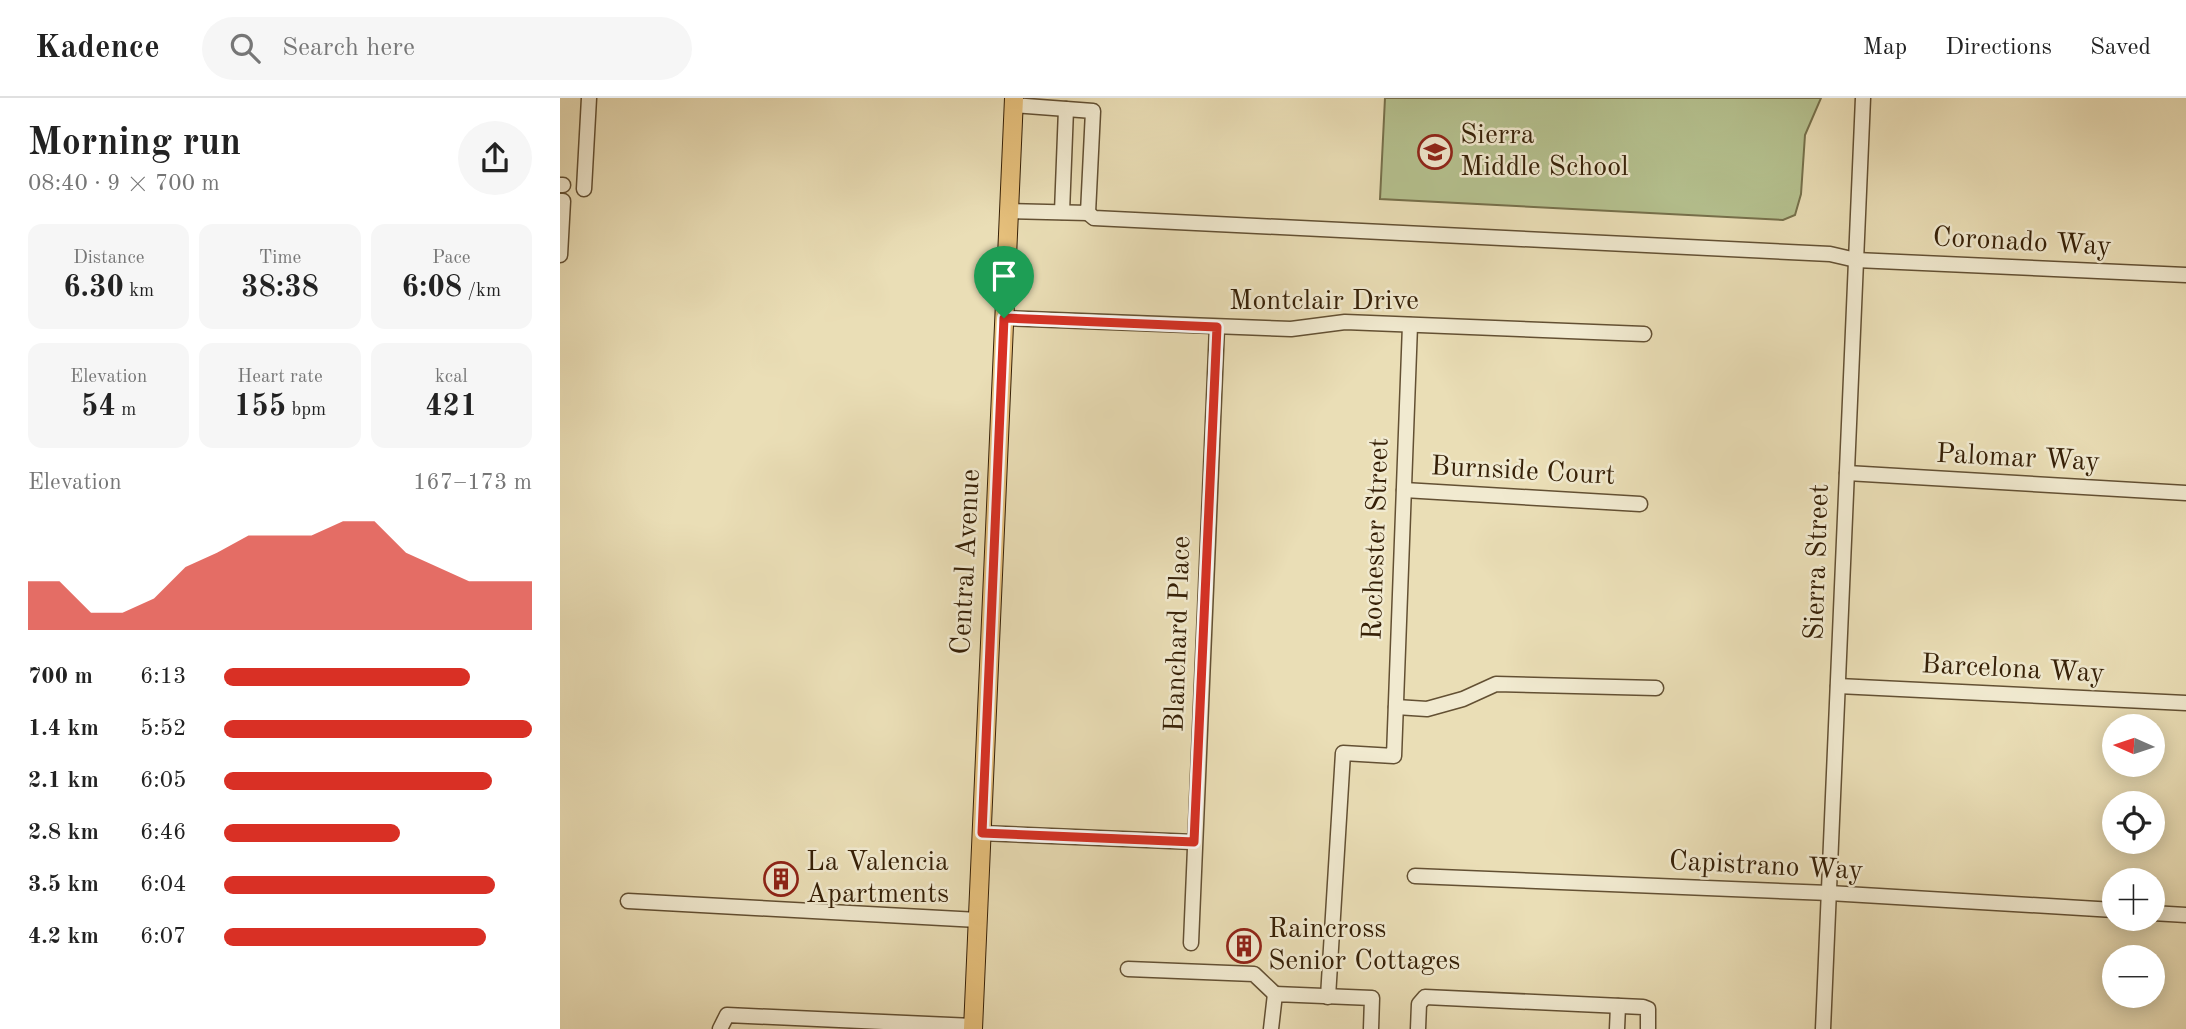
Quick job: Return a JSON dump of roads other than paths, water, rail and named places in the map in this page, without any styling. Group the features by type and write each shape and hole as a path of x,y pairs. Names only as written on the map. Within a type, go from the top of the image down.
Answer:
{"main road":[{"name":"Central Avenue","path":"973,1028 1014,102"}],"street":[{"path":"584,188 589,98"},
{"name":"Sierra Street","path":"1823,1029 1863,98"},
{"path":"1014,102 1093,111 1088,213"},
{"path":"1062,212 1066,109"},
{"path":"560,255 561,201"},
{"name":"Coronado Way","path":"1009,211 1088,213 1094,218 1830,254 1856,260 2186,275"},
{"name":"Montclair Drive","path":"1004,318 1291,329 1345,322 1644,334"},
{"name":"Rochester Street","path":"1328,997 1343,752 1394,756 1410,325"},
{"name":"Blanchard Place","path":"1191,943 1217,327"},
{"name":"Palomar Way","path":"1847,473 2186,493"},
{"name":"Burnside Court","path":"1404,490 1640,504"},
{"path":"1396,707 1427,709 1463,699 1496,684 1657,688"},
{"name":"Barcelona Way","path":"1838,686 2186,703"},
{"path":"982,833 1194,842"},
{"name":"Capistrano Way","path":"1415,876 1829,893 2102,909"},
{"path":"628,901 978,920"},
{"path":"2165,914 2186,915"},
{"path":"1128,969 1254,974 1275,993 1372,998 1371,1029"},
{"path":"1271,1029 1275,993"},
{"path":"1418,1029 1419,1004 1425,997 1643,1007 1648,1009 1648,1029"},
{"path":"1618,1006 1618,1029"},
{"path":"720,1029 727,1015 973,1028"}],"place":[{"name":"Sierra Middle School","path":"1435,152"},
{"name":"La Valencia Apartments","path":"781,879"},
{"name":"Raincross Senior Cottages","path":"1244,946"}]}
